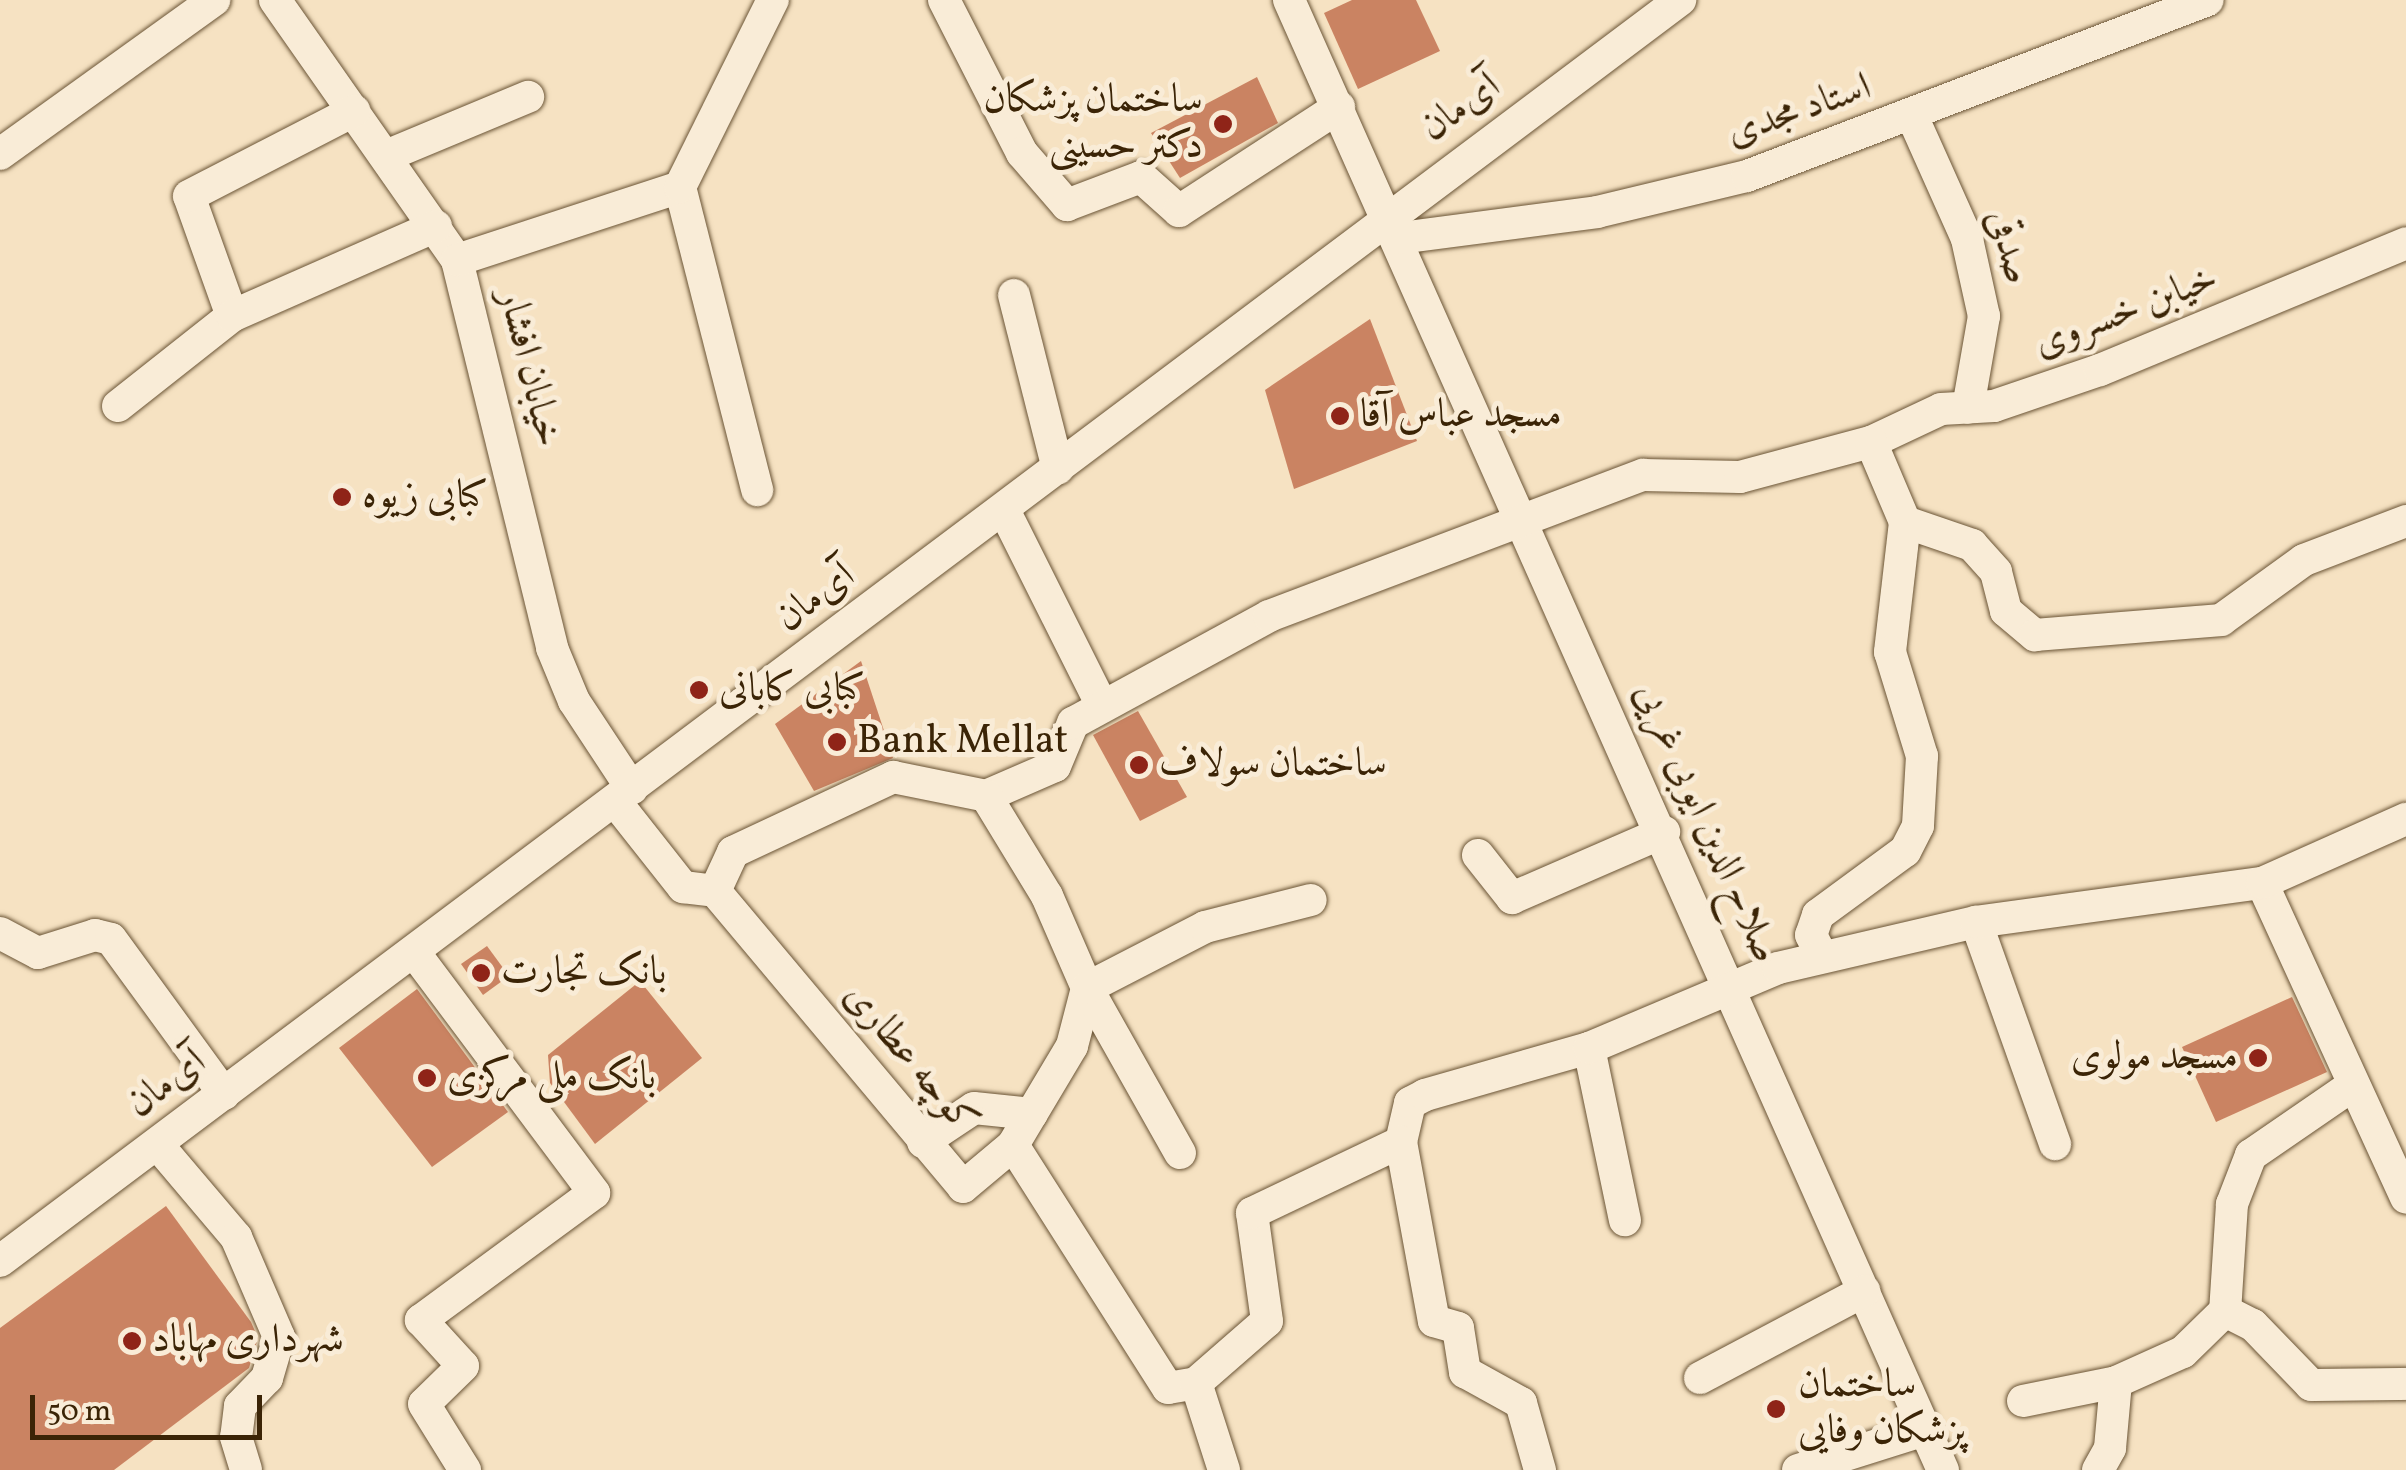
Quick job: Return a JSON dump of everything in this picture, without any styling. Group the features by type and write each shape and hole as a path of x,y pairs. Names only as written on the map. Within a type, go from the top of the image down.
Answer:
{"street":[{"path":"0,154 214,0"},
{"name":"خیابان افشار","path":"275,0 457,260 552,648 574,702 624,795"},
{"path":"757,490 680,187 774,0"},
{"path":"944,0 1022,153 1067,204 1142,177 1179,211 1339,107"},
{"name":"صلاح الدین ایوبی غریی","path":"1289,0 1395,225 1942,1470"},
{"name":"آی‌مان","path":"0,1261 1058,469 1395,225 1680,0"},
{"name":"استاد مجدی","path":"1395,225 1634,203 1746,176 1912,118 2207,0"},
{"path":"386,156 528,97"},
{"path":"232,316 189,196 354,112"},
{"name":"صدقی","path":"1912,118 1967,239 1984,316 1968,408"},
{"path":"457,260 680,187"},
{"path":"118,406 232,316 436,226"},
{"name":"خیابن خسروی","path":"986,796 1055,766 1073,723 1270,616 1523,517 1644,474 1740,477 1871,442 1941,410 1968,408 2118,363 2406,244"},
{"path":"1014,294 1058,469"},
{"path":"1821,955 1810,935 1818,915 1905,851 1918,826 1922,756 1890,652 1906,522 1871,442"},
{"path":"1004,510 1102,706"},
{"path":"1906,522 1972,545 1996,572 2006,611 2034,635 2221,620 2304,560 2406,521"},
{"path":"714,891 733,852 893,777 986,796 1048,896 1086,988 1180,1153"},
{"name":"کوچه عطاری","path":"624,795 682,887 714,891 963,1187 1013,1145 1168,1388 1196,1383"},
{"path":"1540,1470 1522,1403 1465,1372 1458,1328 1434,1321 1401,1142 1410,1103 1425,1095 1589,1048 1821,955 1976,922 2262,883 2406,819"},
{"path":"1478,855 1512,898 1664,832"},
{"path":"2262,883 2406,1198"},
{"path":"1013,1145 1072,1046 1086,988 1205,927 1312,900"},
{"path":"1976,922 2055,1144"},
{"path":"0,933 38,953 95,935 111,939 224,1094"},
{"path":"414,952 594,1193 421,1320 462,1366 424,1404 466,1470"},
{"path":"1589,1048 1624,1220"},
{"path":"2023,1401 2116,1382 2182,1352 2225,1310 2232,1204 2251,1155 2353,1086"},
{"path":"923,1142 974,1108 1032,1114"},
{"path":"1224,1470 1196,1383 1267,1320 1252,1213 1401,1142"},
{"path":"158,1145 236,1237 279,1337 266,1378 240,1406 236,1437 246,1470"},
{"path":"1700,1378 1864,1291"},
{"path":"2225,1310 2252,1324 2311,1385 2406,1384"},
{"path":"2098,1470 2110,1448 2116,1382"},
{"path":"1798,1470 1925,1430"}],"building":[{"path":"1352,0 1416,0 1440,51 1358,89 1324,13"},
{"name":"ساختمان پزشکان دکتر حسینی","path":"1257,77 1278,123 1180,178 1151,133"},
{"name":"مسجد عباس آقا","path":"1370,319 1417,441 1294,489 1265,390"},
{"name":"Bank Mellat","path":"861,661 893,758 814,791 775,724"},
{"name":"ساختمان سولاف","path":"1138,711 1187,797 1140,821 1093,735"},
{"name":"بانک تجارت","path":"487,946 509,976 483,995 461,964"},
{"path":"640,981 702,1058 595,1144 550,1083 548,1055"},
{"name":"بانک ملی مرکزی","path":"417,989 508,1112 432,1167 339,1048"},
{"name":"مسجد مولوی","path":"2292,997 2327,1072 2216,1122 2182,1047"},
{"name":"شهرداری مهاباد","path":"166,1206 251,1322 258,1338 249,1368 114,1470 0,1470 0,1328"}],"place":[{"name":"ساختمان پزشکان دکتر حسینی","path":"1223,124"},
{"name":"مسجد عباس آقا","path":"1340,416"},
{"name":"کبابى زیوه","path":"342,497"},
{"name":"کبابی کابانی","path":"699,690"},
{"name":"Bank Mellat","path":"837,742"},
{"name":"ساختمان سولاف","path":"1139,765"},
{"name":"بانک تجارت","path":"481,973"},
{"name":"مسجد مولوی","path":"2258,1058"},
{"name":"بانک ملی مرکزی","path":"427,1078"},
{"name":"شهرداری مهاباد","path":"132,1341"},
{"name":"ساختمان پزشکان وفایی","path":"1776,1409"}]}
